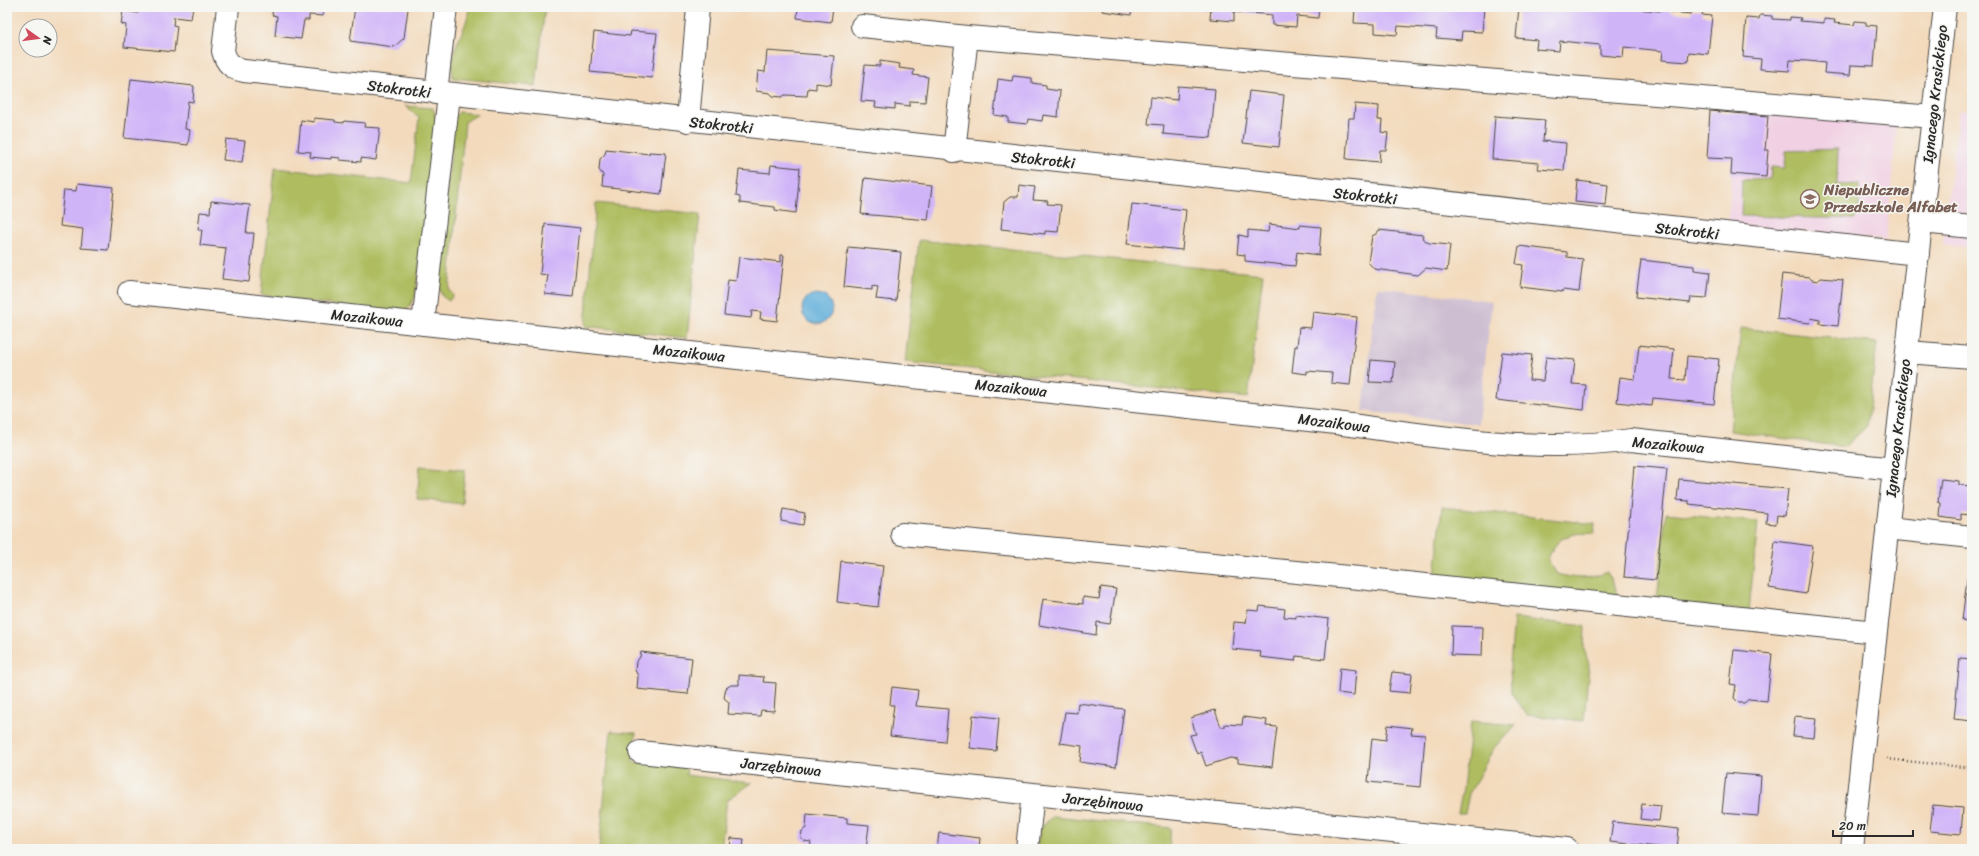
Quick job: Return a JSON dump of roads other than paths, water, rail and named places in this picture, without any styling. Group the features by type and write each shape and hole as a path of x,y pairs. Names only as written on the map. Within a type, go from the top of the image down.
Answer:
{"street":[{"name":"Stokrotki","path":"228,7 223,51 228,62 236,70 1557,217 1918,254"},
{"path":"423,324 442,94 446,7"},
{"path":"688,121 698,7"},
{"name":"Ignacego Krasickiego","path":"1852,849 1945,7"},
{"path":"862,26 967,37 1933,117"},
{"path":"954,151 967,37"},
{"path":"1922,222 1972,227"},
{"name":"Mozaikowa","path":"129,292 1321,421 1481,442 1592,445 1632,440 1894,469"},
{"path":"1907,352 1972,357"},
{"path":"1887,528 1972,537"},
{"path":"902,534 1359,578 1876,632"},
{"name":"Jarzębinowa","path":"640,752 1567,849"},
{"path":"1027,849 1033,794"}],"water":[{"path":"817,294 827,299 832,309 827,319 817,324 807,319 802,309 807,299"}],"place":[{"name":"Niepubliczne Przedszkole Alfabet","path":"1810,199"}]}
